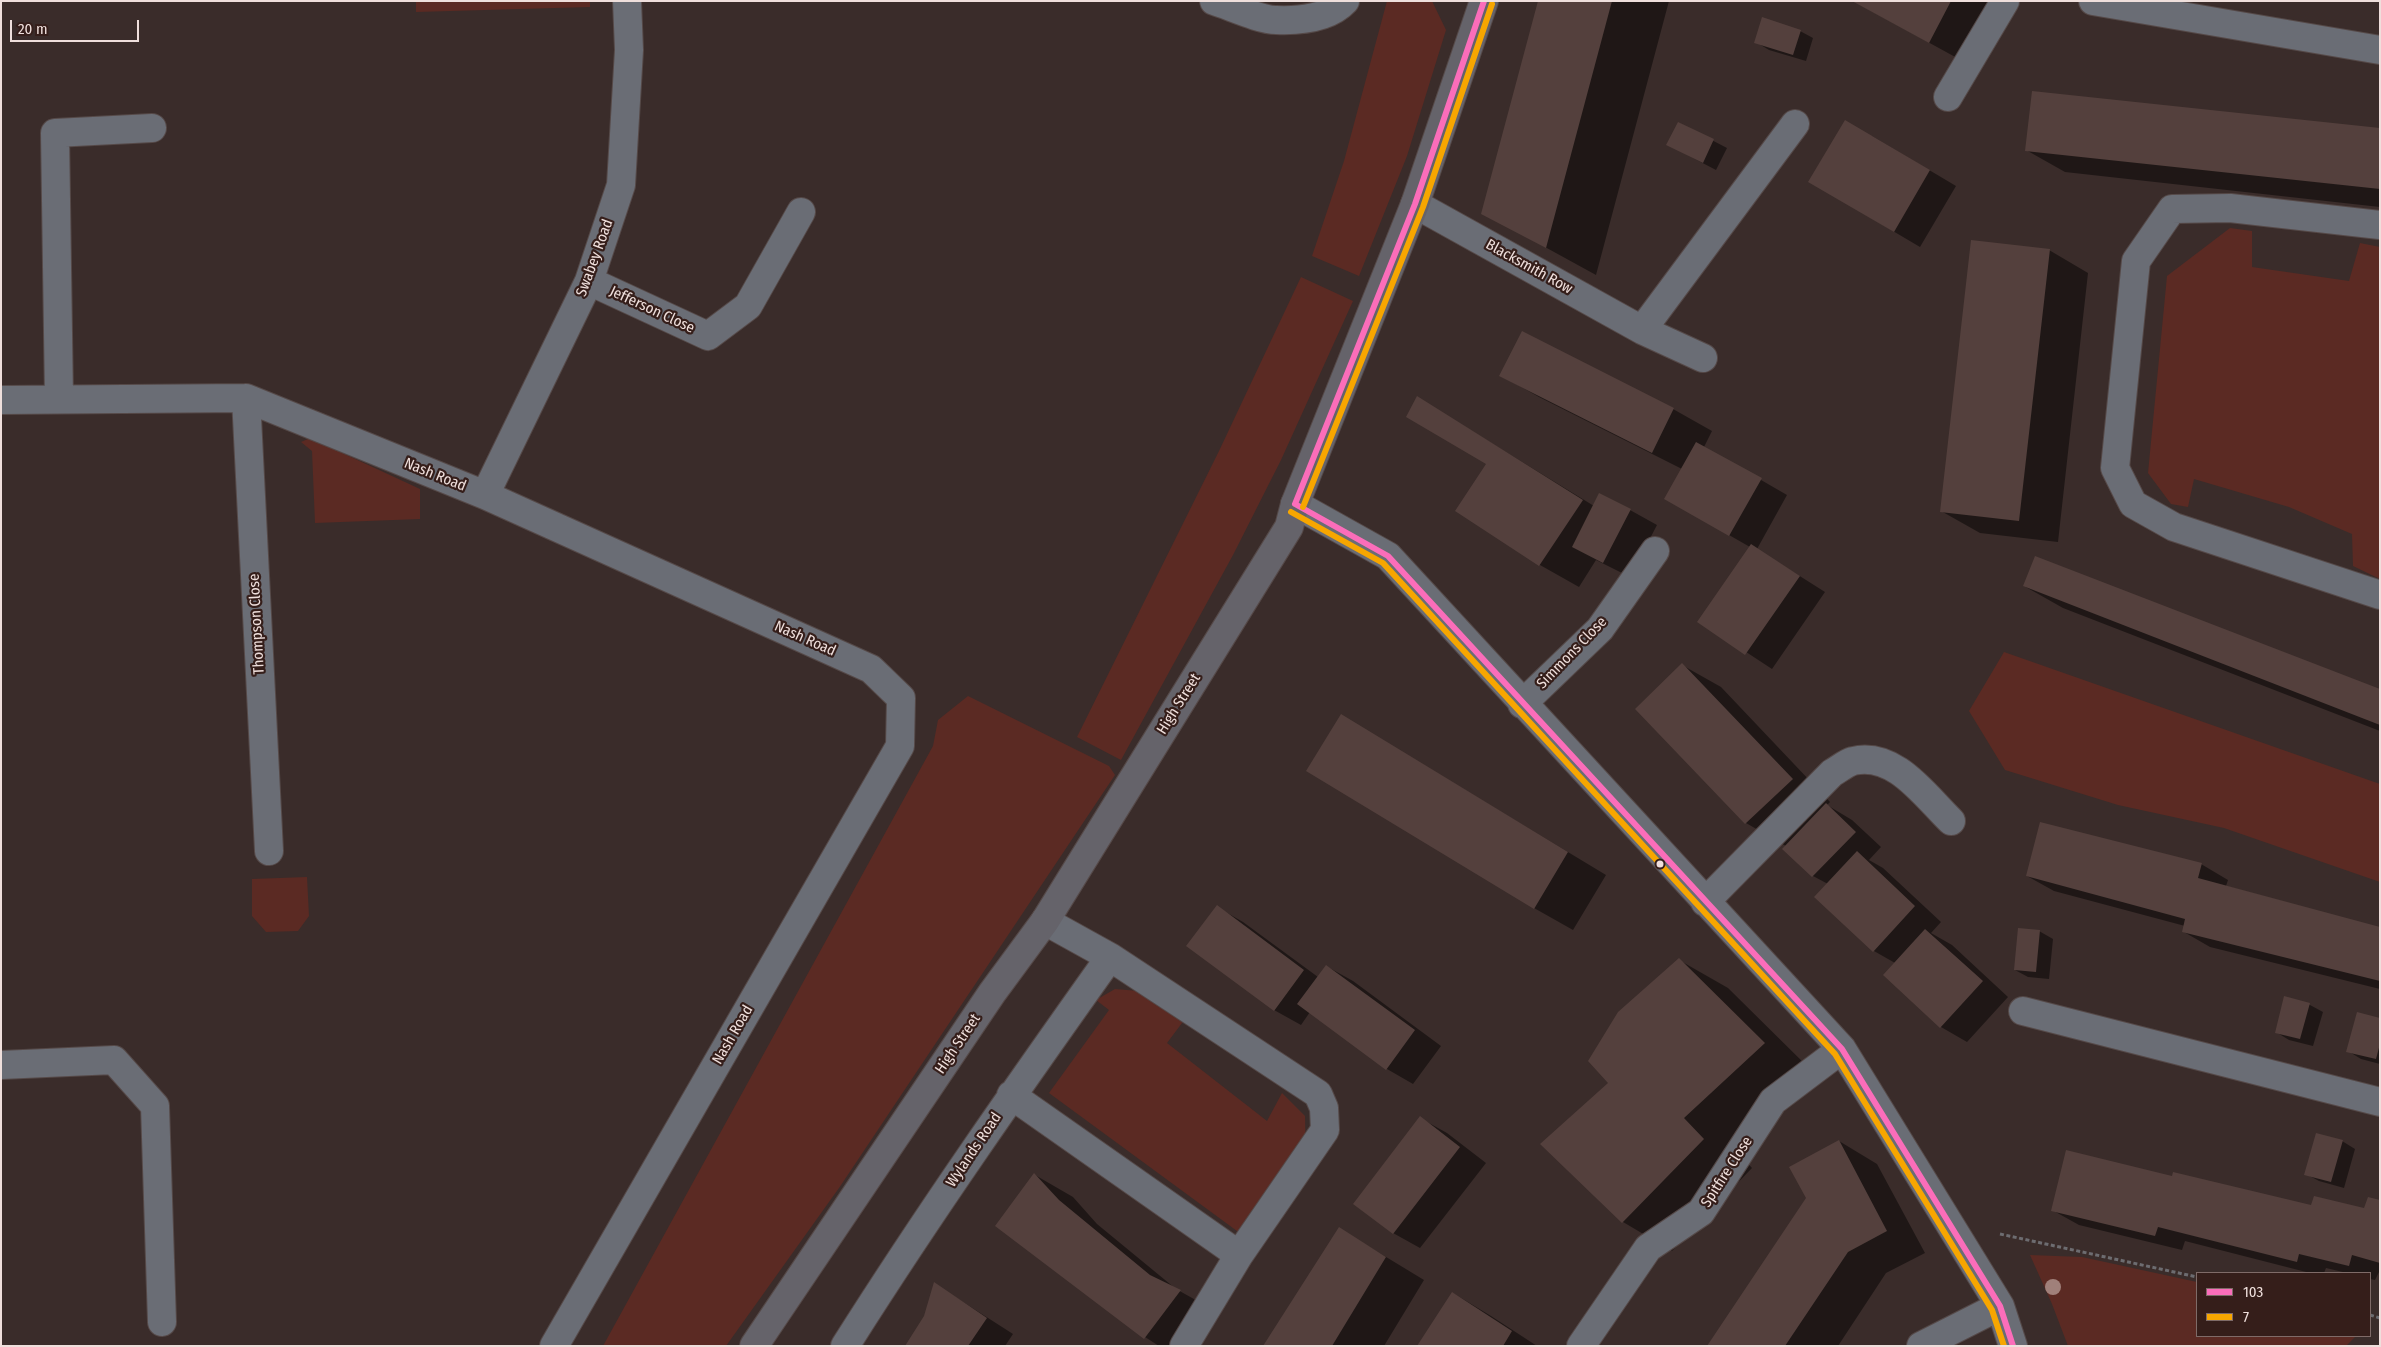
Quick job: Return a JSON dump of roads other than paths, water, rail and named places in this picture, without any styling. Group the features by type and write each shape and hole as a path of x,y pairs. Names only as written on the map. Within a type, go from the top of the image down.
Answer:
{"main road":[{"name":"High Street","path":"754,1346 987,1002 1045,921 1289,527 1295,504 1416,204 1484,1"}],"street":[{"name":"Swabey Road","path":"485,495 589,281 620,185 629,50 627,1"},
{"path":"1214,1 1275,20 1318,17 1338,8 1345,1"},
{"path":"1948,97 2005,1"},
{"path":"2094,1 2380,50"},
{"path":"1642,330 1795,124"},
{"path":"60,399 54,133 152,128"},
{"name":"Blacksmith Row","path":"1416,204 1642,330 1703,358"},
{"path":"2380,225 2230,208 2172,210 2136,261 2115,468 2133,504 2174,527 2380,595"},
{"name":"Jefferson Close","path":"589,281 708,336 748,306 801,212"},
{"name":"Nash Road","path":"1,400 246,398 485,495 871,669 901,698 900,746 554,1346"},
{"name":"Thompson Close","path":"246,398 269,851"},
{"path":"1295,504 1388,556 1522,704 1842,1049 2000,1306 2013,1346"},
{"name":"Simmons Close","path":"1522,704 1600,629 1655,551"},
{"path":"1706,902 1832,772 1851,761 1883,762 1901,772 1951,822"},
{"path":"1045,921 1110,957 1318,1094 1324,1108 1325,1130 1239,1255 1184,1346"},
{"name":"Wylands Road","path":"845,1346 901,1257 1011,1096 1110,957"},
{"path":"2023,1011 2380,1102"},
{"name":"Spitfire Close","path":"1581,1346 1648,1248 1700,1212 1773,1101 1842,1049"},
{"path":"1,1065 114,1060 155,1106 162,1322"},
{"path":"1011,1096 1239,1255"},
{"path":"1921,1346 2000,1306"}]}
